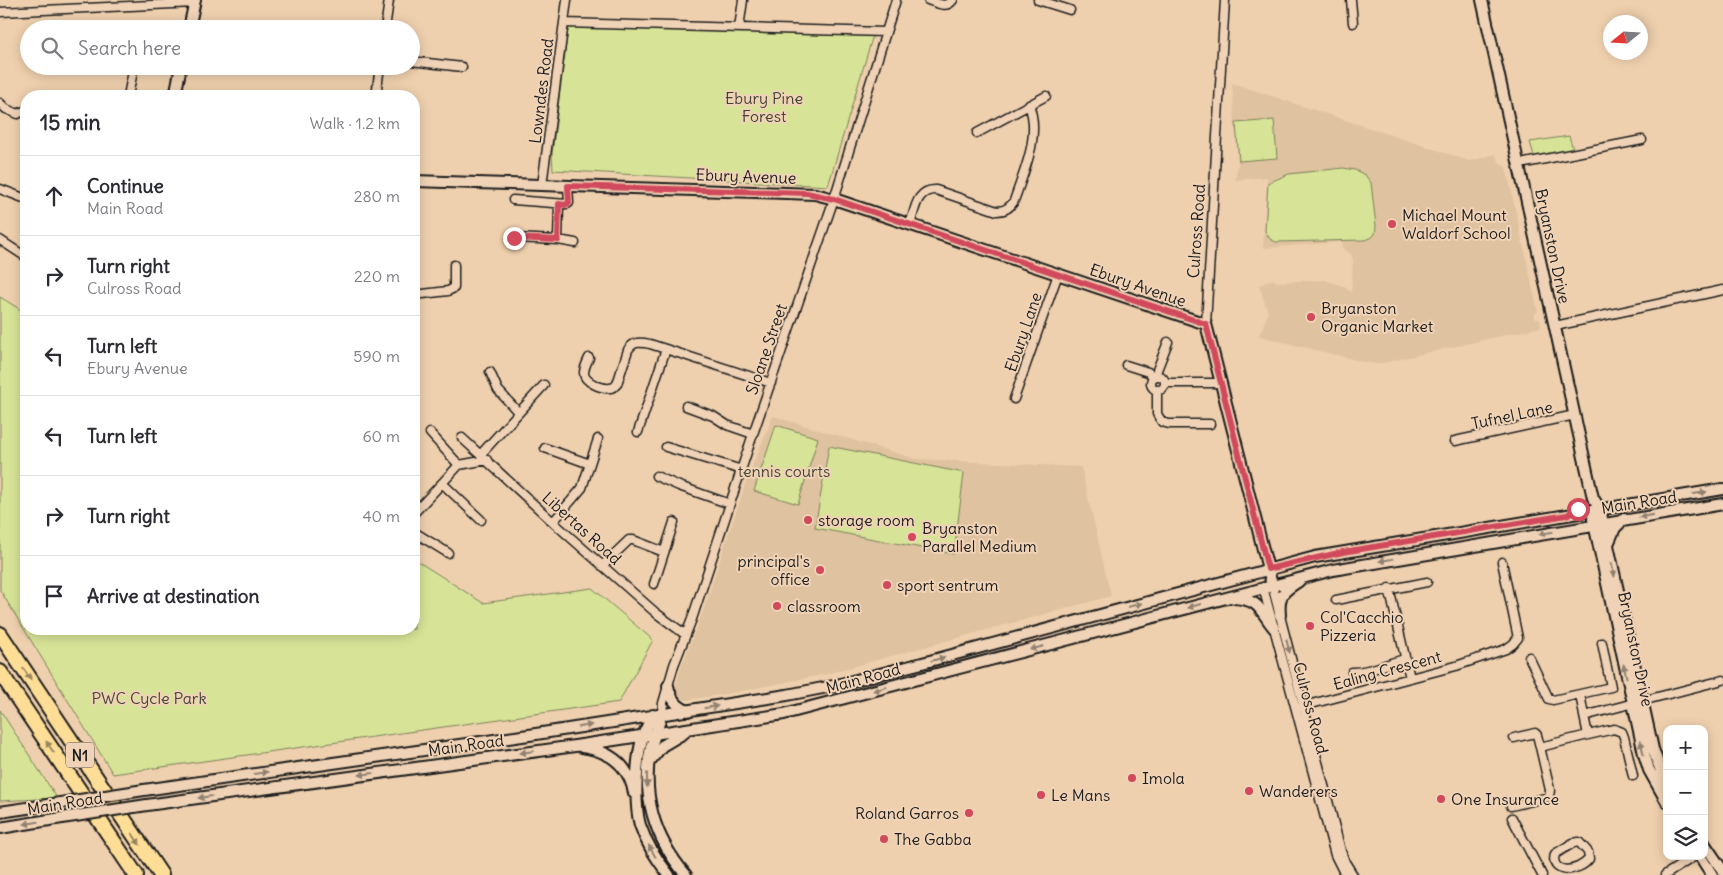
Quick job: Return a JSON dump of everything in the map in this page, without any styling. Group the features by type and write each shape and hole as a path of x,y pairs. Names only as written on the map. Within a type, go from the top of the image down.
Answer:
{"highway":[{"name":"N1","path":"0,634 161,875"},
{"name":"N1","path":"0,672 136,875"}],"main road":[{"name":"Bryanston Drive","path":"1482,0 1520,164 1637,702 1663,776"},
{"path":"191,20 195,2"},
{"path":"175,90 179,75"},
{"name":"Ebury Avenue","path":"420,182 807,193 834,199 1206,324"},
{"name":"Culross Road","path":"1206,324 1263,547 1264,570 1268,586"},
{"path":"1567,515 1586,503 1589,492 1589,477"},
{"name":"Main Road","path":"0,812 536,734 659,712 689,711 787,695 880,674 1264,570 1343,552 1723,489"},
{"name":"Main Road","path":"0,828 147,805 575,746 771,716 809,708 1306,576 1355,565 1723,504"},
{"path":"1608,544 1615,528 1624,519"},
{"name":"Bryanston Drive","path":"1599,524 1608,544 1647,763 1663,794"},
{"path":"1280,615 1279,604 1283,593 1306,576"},
{"path":"1227,598 1255,602 1274,628"},
{"path":"668,686 674,702 681,708 689,711"},
{"name":"Sloane Street","path":"659,712 648,763 647,792 652,816 664,844 671,857 686,875"},
{"name":"Sloane Street","path":"659,712 643,735 637,783 640,824 651,849 669,875"},
{"path":"648,763 662,746 692,729"},
{"path":"575,746 593,748 603,752 622,766 628,774 632,785 640,824"},
{"path":"1708,851 1723,871"},
{"path":"1703,860 1712,875"}],"street":[{"path":"386,20 389,0"},
{"name":"Lowndes Road","path":"542,185 567,0"},
{"path":"739,28 743,0"},
{"name":"Sloane Street","path":"659,712 834,199 896,0"},
{"path":"928,0 946,5 950,4 953,0"},
{"path":"1038,0 1070,10"},
{"name":"Culross Road","path":"1206,324 1225,0"},
{"path":"1351,0 1353,22"},
{"path":"0,12 195,2"},
{"path":"564,23 885,32"},
{"path":"420,63 462,67"},
{"path":"129,90 132,75"},
{"path":"377,90 379,75"},
{"path":"977,133 1046,96"},
{"path":"0,103 6,109 18,114 20,113"},
{"path":"910,225 918,199 923,192 929,190 936,190 997,211 1009,208 1014,201 1032,144 1032,116 1029,105"},
{"path":"1520,164 1642,140"},
{"path":"513,200 565,205 569,203 568,186"},
{"path":"0,189 20,197"},
{"path":"558,240 559,204"},
{"path":"514,238 558,240 575,243"},
{"path":"0,240 20,253"},
{"path":"420,294 448,291 454,288 454,264"},
{"name":"Ebury Lane","path":"1014,399 1058,274"},
{"path":"1555,326 1723,290"},
{"path":"589,358 584,371 585,378 590,382 610,388 617,384 631,346 644,342 771,383"},
{"path":"1168,342 1151,385 1157,391 1158,414 1162,422 1169,424 1210,424"},
{"path":"638,432 666,349"},
{"path":"1126,365 1162,378 1165,383"},
{"path":"490,372 500,393 518,412"},
{"path":"1165,383 1222,383"},
{"path":"1157,391 1162,390 1165,383"},
{"path":"480,454 544,385"},
{"path":"686,406 713,416 727,426 753,434"},
{"name":"Tufnel Lane","path":"1455,441 1575,415"},
{"path":"430,433 459,465"},
{"name":"Libertas Road","path":"462,438 656,614 686,635"},
{"path":"553,522 582,488 598,439"},
{"path":"666,447 742,470"},
{"path":"545,448 590,464"},
{"path":"420,506 459,465 487,460"},
{"path":"656,476 730,504"},
{"path":"442,483 481,520"},
{"path":"654,584 674,522"},
{"path":"420,536 448,553"},
{"path":"602,566 629,540 664,552"},
{"name":"Ealing Crescent","path":"1300,707 1456,666 1506,649 1513,644 1518,638 1502,562"},
{"path":"1336,600 1427,582"},
{"name":"Culross Road","path":"1268,586 1280,615 1335,855 1345,875"},
{"name":"Culross Road","path":"1268,586 1274,628 1300,707 1341,852 1353,875"},
{"path":"1389,588 1410,678"},
{"path":"1529,657 1549,699 1553,700 1611,686 1612,682 1602,643"},
{"path":"1352,672 1371,671 1386,663 1405,658"},
{"path":"1584,716 1723,680"},
{"path":"1580,694 1588,734"},
{"path":"1540,747 1588,734 1614,730 1622,732 1633,776"},
{"path":"1511,806 1545,798 1550,795 1536,733 1514,738"},
{"path":"1512,818 1542,874 1556,865"},
{"path":"1573,843 1581,844 1590,856 1586,863 1570,872 1562,872 1556,865 1555,854 1573,843"},
{"path":"1664,875 1688,860"}],"shaded area":[{"name":"Michael Mount Waldorf School","path":"1232,83 1470,161 1495,154 1500,163 1506,167 1538,312 1535,313 1535,319 1540,319 1541,327 1378,364 1259,336 1268,313 1259,285 1273,279 1277,282 1325,280 1346,287 1351,292 1353,260 1351,254 1343,249 1342,242 1263,248 1267,177 1235,180 1238,164"},
{"name":"Bryanston Parallel Medium","path":"773,416 916,459 1081,467 1111,596 826,674 737,692 687,700 677,698 674,692 679,673 703,611 747,479"}],"green space":[{"name":"Ebury Pine Forest","path":"569,21 739,32 873,35 828,186 553,170 552,154"},
{"path":"1274,120 1277,158 1239,161 1236,123"},
{"path":"1569,136 1574,152 1535,159 1530,142"},
{"path":"1343,168 1355,170 1365,175 1371,183 1376,226 1375,234 1371,238 1364,240 1276,242 1270,239 1265,231 1268,183 1289,174"},
{"name":"PWC Cycle Park","path":"0,297 20,309 20,623 0,590"},
{"name":"tennis courts","path":"776,425 818,438 798,504 754,491"},
{"path":"829,446 964,473 954,554 815,528"},
{"name":"PWC Cycle Park","path":"420,563 483,603 592,588 653,640 619,702 113,774 28,635 420,635"},
{"path":"0,710 57,798 0,801"}],"place":[{"name":"Michael Mount Waldorf School","path":"1392,224"},
{"name":"Bryanston Organic Market","path":"1311,317"},
{"name":"storage room","path":"808,520"},
{"name":"Bryanston Parallel Medium","path":"912,537"},
{"name":"principal's office","path":"820,570"},
{"name":"sport sentrum","path":"887,585"},
{"name":"classroom","path":"777,606"},
{"name":"Col'Cacchio Pizzeria","path":"1310,626"},
{"name":"Imola","path":"1132,778"},
{"name":"Wanderers","path":"1249,791"},
{"name":"Le Mans","path":"1041,795"},
{"name":"One Insurance","path":"1441,799"},
{"name":"Roland Garros","path":"969,813"},
{"name":"The Gabba","path":"884,839"}],"route":[{"path":"514,238 558,240 559,204 565,205 569,203 568,186 807,193 834,199 1206,324 1268,569 1315,557 1567,515 1578,509"}]}
